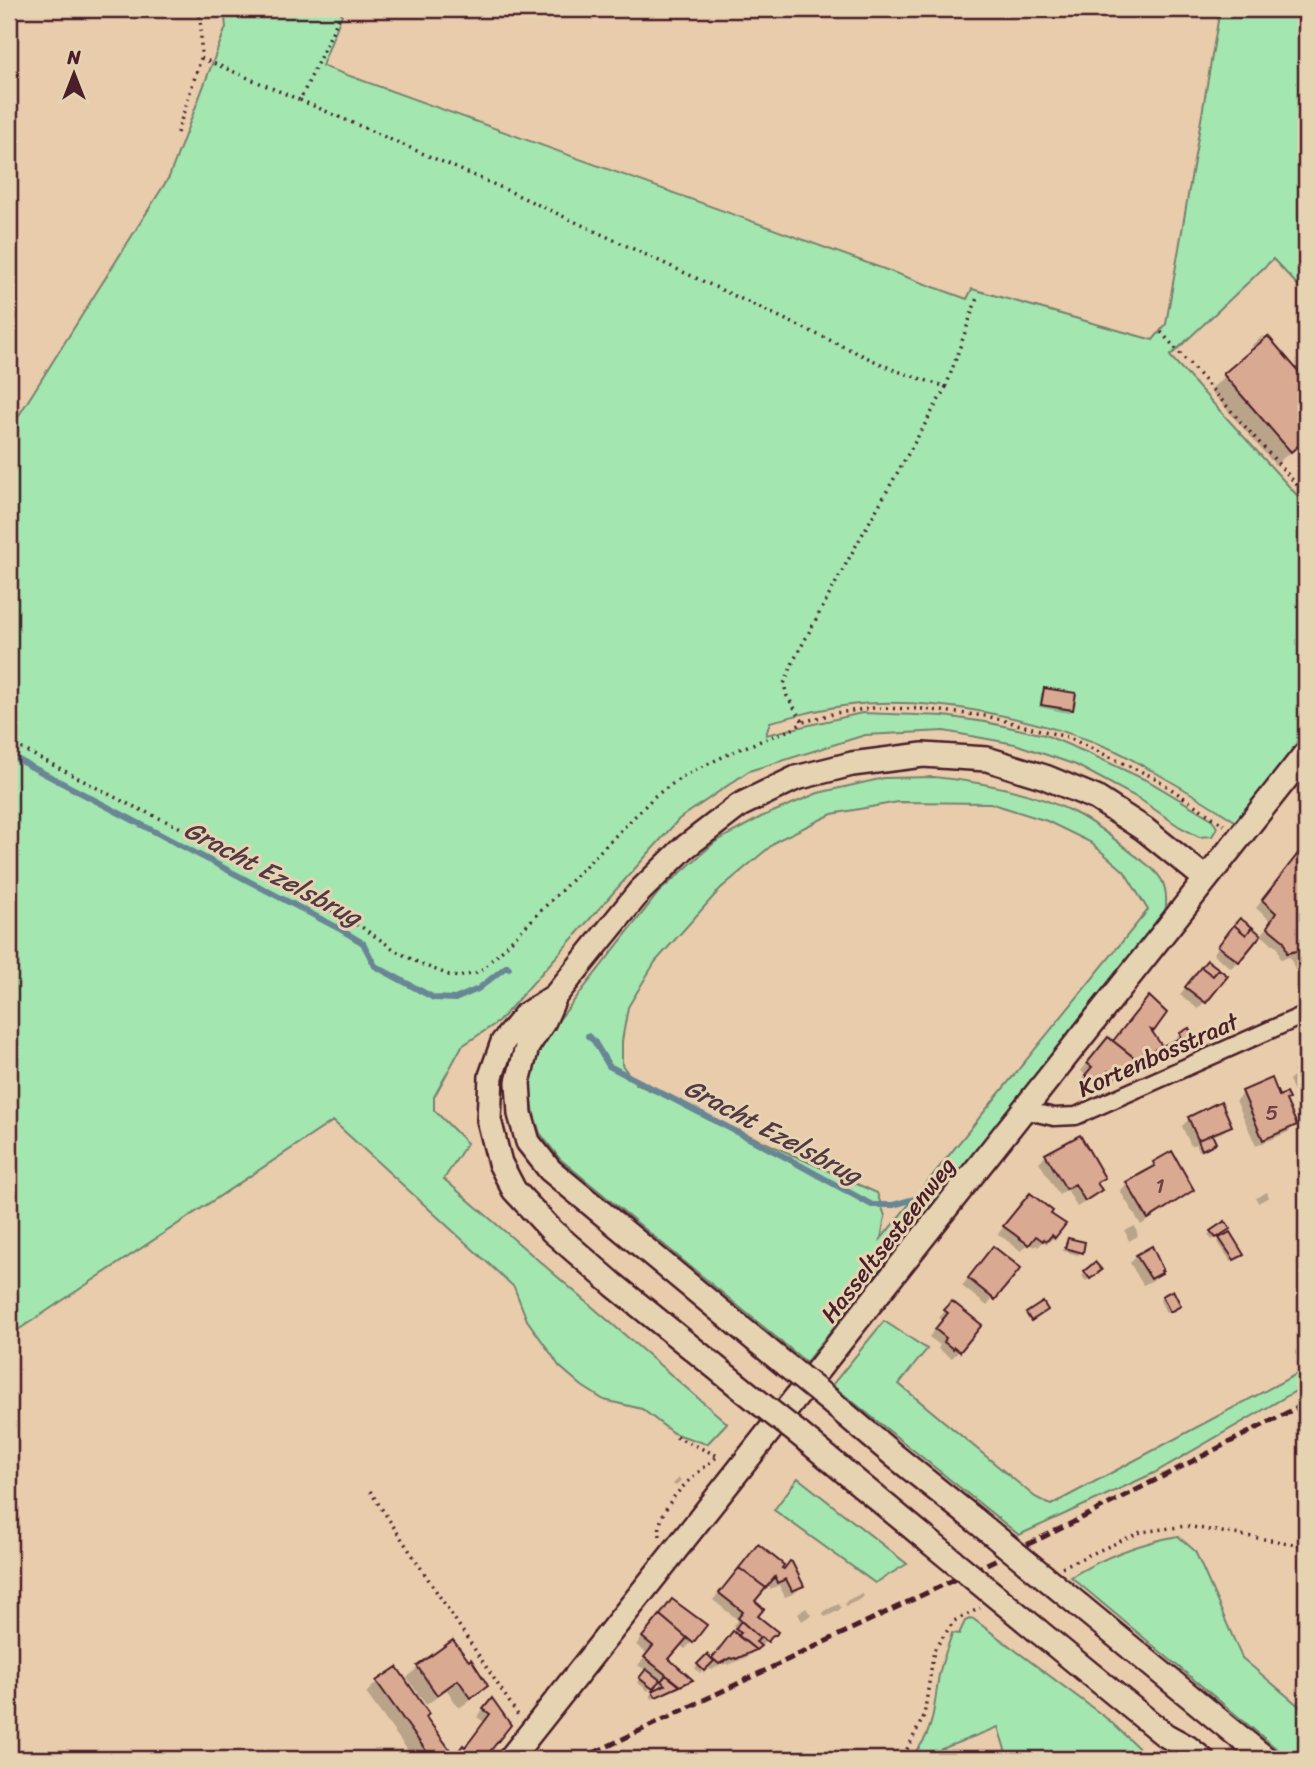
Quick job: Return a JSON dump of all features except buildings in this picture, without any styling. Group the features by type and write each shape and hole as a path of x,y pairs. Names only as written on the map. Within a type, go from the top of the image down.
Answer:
{"main road":[{"name":"Hasseltsesteenweg","path":"510,1759 1306,753"},
{"path":"1206,879 1143,829 1096,798 1045,776 986,759 923,755 852,764 796,778 740,805 684,848 640,891 555,996 544,1021 527,1047 518,1082 520,1114 528,1142 550,1170 1266,1759"},
{"path":"555,996 525,1015 503,1042 491,1076 489,1120 500,1163 514,1190 552,1231 614,1285 1165,1735 1202,1759"},
{"path":"1165,1735 1181,1759"}],"street":[{"name":"Kortenbosstraat","path":"1024,1110 1054,1117 1076,1116 1306,1014"}],"path":[{"path":"177,133 201,58 199,9"},
{"path":"300,100 343,9"},
{"path":"201,58 500,187 894,370 946,387"},
{"path":"803,722 784,684 794,660 853,551 946,387 978,295"},
{"path":"1161,332 1306,495"},
{"path":"9,742 179,827 362,928 398,952 423,965 458,976 476,973 485,967 655,796 685,775 737,750 795,728 803,722 836,713 874,708 923,709 986,716 1067,737 1155,778 1240,836"},
{"path":"665,1564 659,1526 666,1507 696,1474 718,1456 676,1437"},
{"path":"370,1491 530,1734"},
{"path":"1062,1567 1141,1532 1186,1526 1306,1546"},
{"path":"898,1759 903,1756 924,1716 934,1650 954,1621 990,1603"}],"green space":[{"path":"224,9 344,9 322,66 967,299 972,289 1153,340 1166,324 1220,9 1306,9 1306,294 1273,259 1170,356 1306,505 1306,734 1238,823 1114,750 1084,738 1017,719 945,706 876,703 834,707 770,722 766,735 862,713 944,716 1045,735 1150,782 1212,819 1217,828 1212,836 1199,837 1138,798 1076,765 1015,744 944,731 865,735 749,771 679,819 498,1022 462,1046 434,1097 434,1110 467,1143 444,1179 727,1423 707,1444 673,1433 642,1409 604,1400 582,1386 559,1366 527,1320 514,1287 333,1121 9,1336 9,431 169,177 226,27"},
{"path":"934,777 970,782 1024,793 1059,805 1089,821 1153,869 1163,882 1165,914 806,1362 560,1159 540,1133 529,1079 544,1039 659,892 715,842 761,817 818,793 884,778","holes":["898,802 990,803 1047,821 1090,842 1124,871 1148,910 881,1239 885,1216 877,1193 636,1084 622,1065 622,1041 628,1007 655,962 721,888 778,840 832,814"]},
{"path":"884,1321 927,1349 899,1384 1035,1497 1051,1505 1306,1369 1306,1385 1154,1473 1019,1535 832,1385"},
{"path":"798,1478 907,1564 875,1583 774,1510"},
{"path":"1178,1536 1195,1551 1242,1658 1306,1712 1306,1759 1289,1759 1071,1577 1123,1552"},
{"path":"972,1618 1110,1721 1150,1759 1008,1759 998,1727 916,1759 914,1753 930,1727 939,1675 952,1633 959,1634 965,1621"}],"waterway":[{"name":"Gracht Ezelsbrug","path":"9,755 338,928 363,943 375,966 434,998 455,999 478,989 507,966 509,968"},
{"name":"Gracht Ezelsbrug","path":"588,1036 609,1066 872,1205 893,1205 918,1198"}],"railway":[{"path":"581,1759 1068,1525 1306,1403"}]}
